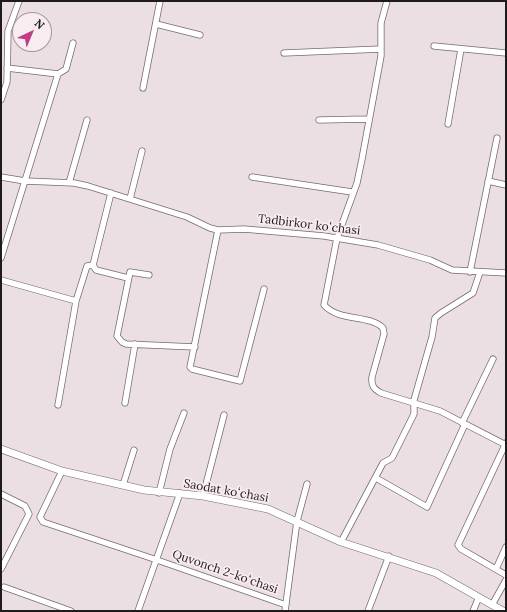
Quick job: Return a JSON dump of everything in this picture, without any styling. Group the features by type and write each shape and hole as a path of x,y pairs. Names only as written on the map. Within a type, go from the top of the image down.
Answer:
{"street":[{"path":"1,100 7,68 8,32 19,1"},
{"path":"143,88 160,1"},
{"path":"387,1 381,23 381,49 361,165 357,182 352,192 337,238 324,305 333,313 377,324 383,328 384,334 371,385 382,393 440,411 506,444 458,545 461,549 506,575"},
{"path":"156,24 200,35"},
{"path":"7,68 58,74 66,69 73,43"},
{"path":"434,46 506,53"},
{"path":"284,53 381,49"},
{"path":"448,124 461,49"},
{"path":"1,258 58,74"},
{"path":"320,120 368,119"},
{"path":"69,183 87,120"},
{"path":"470,272 497,138"},
{"path":"130,199 142,151"},
{"path":"252,176 352,192"},
{"name":"Tadbirkor koʻchasi","path":"1,177 25,181 69,183 111,193 187,217 203,226 218,230 244,229 337,238 378,245 430,260 452,270 506,273"},
{"path":"488,181 506,186"},
{"path":"93,266 111,193"},
{"path":"218,230 190,366 192,369 240,381 264,289"},
{"path":"58,405 76,301 87,266 93,266 96,270 128,278"},
{"path":"149,275 131,272 128,278 117,336 122,342 135,344 194,347"},
{"path":"341,542 383,463 392,458 402,441 414,414 414,403 432,337 435,318 473,293 480,272"},
{"path":"1,280 76,301"},
{"path":"125,403 135,344"},
{"path":"376,478 427,507 493,359"},
{"path":"159,493 170,449 184,412"},
{"path":"202,496 224,415"},
{"name":"Saodat koʻchasi","path":"1,448 62,471 123,485 159,493 180,493 202,496 268,509 341,542 389,556 436,573 503,611"},
{"path":"123,485 134,450"},
{"name":"Quvonch 2-koʻchasi","path":"62,471 40,517 42,521 157,560 286,608"},
{"path":"286,608 297,521 307,484"},
{"name":"Quvonch 2-koʻchasi","path":"138,611 180,493"},
{"path":"1,494 25,506 29,511 28,517 1,569"},
{"path":"496,569 506,547"},
{"path":"368,611 389,556"},
{"path":"492,605 506,580"},
{"path":"4,587 71,611"},
{"path":"473,611 479,597"}]}
